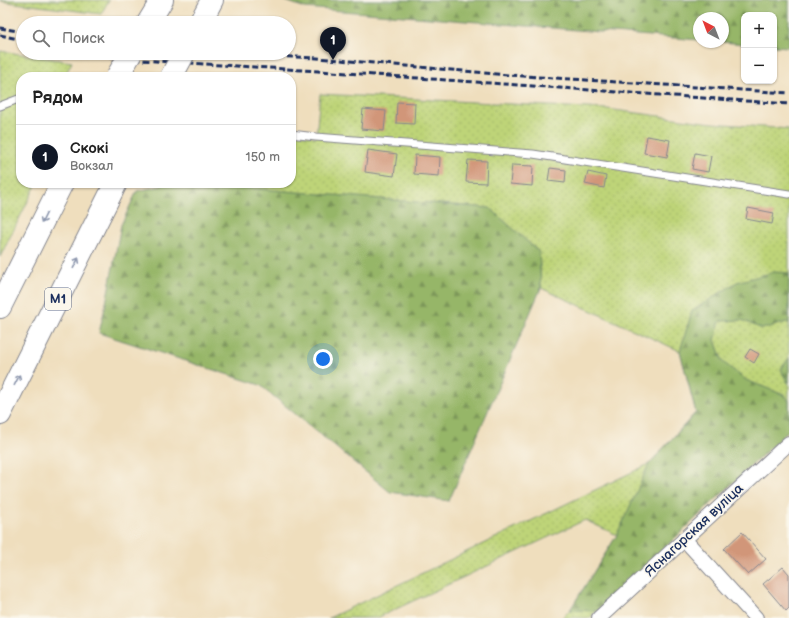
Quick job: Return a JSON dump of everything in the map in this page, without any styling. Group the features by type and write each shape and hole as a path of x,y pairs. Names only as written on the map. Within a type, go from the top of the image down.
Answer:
{"highway":[{"path":"152,16 162,0"},
{"path":"204,16 212,0"},
{"path":"121,72 127,60"},
{"path":"174,72 180,60"},
{"path":"0,307 60,188"},
{"name":"М1","path":"0,414 113,188"}],"street":[{"name":"Яснагорская вуліца","path":"599,618 789,443"},
{"path":"684,539 756,618"}],"lane":[{"path":"0,106 16,100"},
{"path":"296,135 533,154 789,194"}],"green space":[{"path":"0,0 109,0 101,14"},
{"path":"283,0 789,0 789,47 777,46 777,12 741,12 741,44 729,43 729,12 693,12 693,40 305,8"},
{"path":"0,51 16,53 16,60 59,60 72,62 67,72 16,72 16,188 34,188 0,257"},
{"path":"320,94 607,109 712,123 789,129 789,430 590,618 562,618 570,610 617,535 585,520 377,618 329,618 649,464 696,412 680,351 541,288 539,252 235,188 296,188 296,134 316,137"},
{"path":"151,188 249,188 490,208 539,252 541,288 449,501 390,492 260,385 99,333 121,225 137,191"},
{"path":"774,272 789,273 789,324 787,322 762,329 742,320 720,321 715,340 723,362 746,380 784,395 789,401 789,430 598,611 570,610 617,535 649,464 696,413 680,351 692,311 737,282"},
{"path":"789,358 789,382 787,382 781,369"}],"building":[{"path":"397,102 415,103 414,124 396,123"},
{"path":"363,109 386,111 384,131 361,129"},
{"path":"647,136 670,140 667,157 644,153"},
{"path":"368,150 397,154 394,176 365,172"},
{"path":"695,153 711,156 708,172 692,169"},
{"path":"415,155 440,157 439,176 414,174"},
{"path":"468,160 487,161 486,183 466,182"},
{"path":"512,165 533,166 532,186 510,184"},
{"path":"550,168 566,170 565,183 548,181"},
{"path":"588,172 606,176 604,188 585,184"},
{"path":"748,208 774,213 772,224 746,219"},
{"path":"750,349 759,354 754,363 745,357"},
{"path":"742,532 766,559 748,575 724,549"},
{"path":"783,567 789,574 789,608 786,611 763,584"}],"railway":[{"path":"0,28 16,31"},
{"path":"0,35 16,38"},
{"path":"296,57 508,75 789,93"},
{"path":"140,60 789,104"}],"place":[{"name":"Скокі","path":"333,60"}]}
